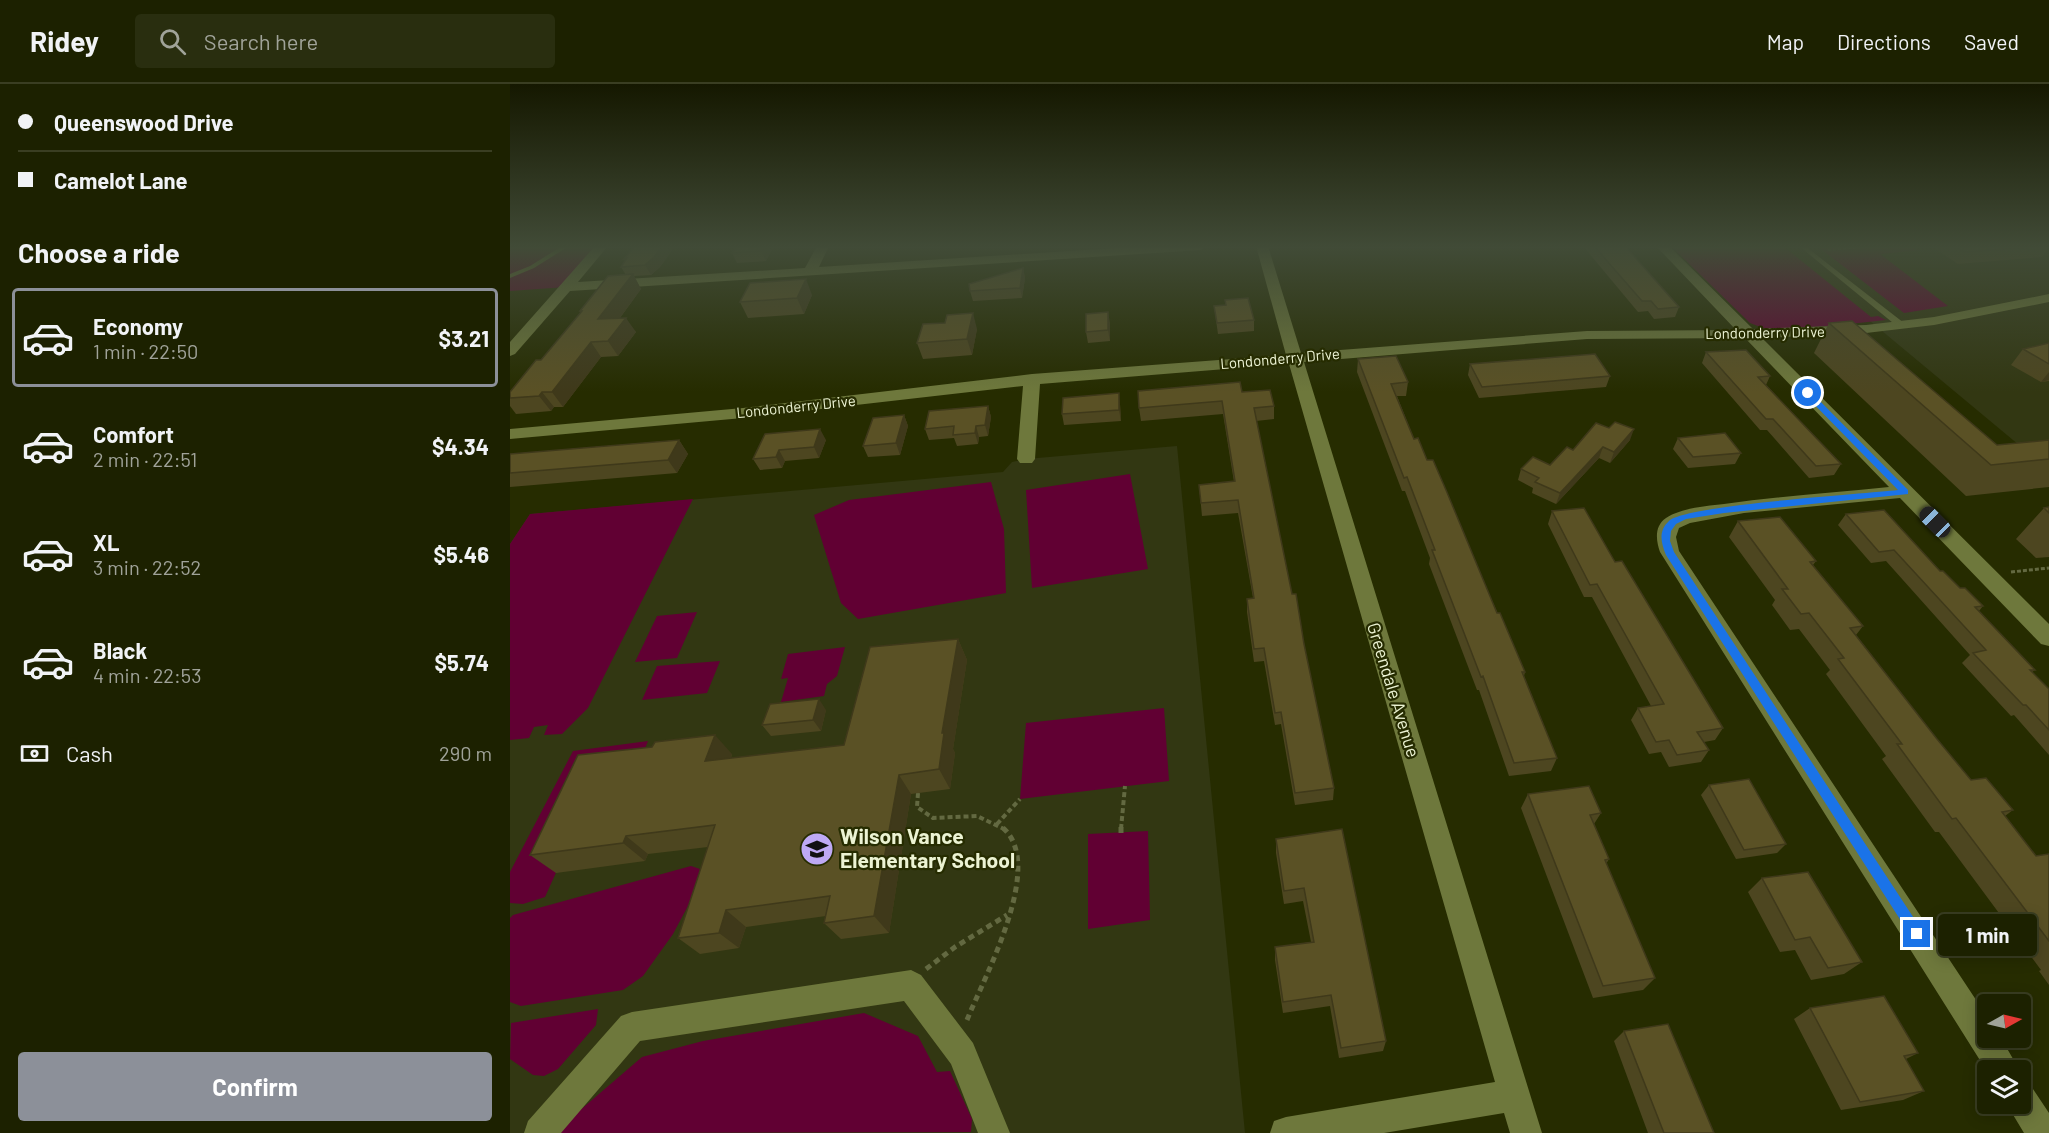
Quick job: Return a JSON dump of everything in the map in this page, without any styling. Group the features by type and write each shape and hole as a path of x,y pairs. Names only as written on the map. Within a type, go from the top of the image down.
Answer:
{"street":[{"path":"510,351 559,295"},
{"name":"Greendale Avenue","path":"1276,295 1526,1133"},
{"path":"1711,295 2049,638"},
{"name":"Londonderry Drive","path":"510,434 743,413 1032,380 1587,335 1834,331 1901,325 1980,313 2049,298"},
{"path":"1026,459 1032,380"},
{"path":"1905,492 1684,516 1672,522 1666,531 1665,541 1997,1060"},
{"path":"540,1133 632,1027 911,985 962,1053 994,1133"},
{"path":"1286,1133 1515,1095"},
{"path":"2031,1114 2043,1133"}],"lane":[{"path":"1863,295 1901,325"}],"path":[{"path":"1986,574 2049,568"},
{"path":"1121,833 1125,786"},
{"path":"918,793 917,807 926,817 942,819 974,815 997,824 1013,838 1019,860 1018,881 1007,915 957,1046"},
{"path":"997,824 1020,799"},
{"path":"911,985 941,954 979,934 1007,915"}],"shaded area":[{"path":"1721,295 1844,295 1871,317 1878,316 1886,320 1831,326 1766,329 1750,323"},
{"path":"1839,295 2049,295 2049,470"},
{"path":"1881,295 1934,295 1948,306 1904,313"},
{"path":"1177,446 1245,1133 510,1133 510,544 530,514 1003,472 1012,462 1026,459"},
{"path":"1130,474 1148,569 1032,588 1026,490"},
{"path":"991,482 1004,529 1006,593 858,619 841,603 814,515 849,500"},
{"path":"693,499 588,708 562,734 544,735 548,725 534,727 529,738 510,740 510,544 530,514"},
{"path":"697,612 677,658 635,662 657,616"},
{"path":"845,647 837,676 827,684 824,696 781,702 788,678 781,679 788,654"},
{"path":"720,661 707,693 642,700 657,666"},
{"path":"1164,708 1169,781 1020,799 1026,723"},
{"path":"648,741 636,771 600,775 545,897 523,904 510,903 510,872 573,751"},
{"path":"1148,831 1150,920 1088,929 1088,834"},
{"path":"691,866 700,869 697,889 673,934 643,976 623,990 521,1006 510,1002 510,918 513,915"},
{"path":"598,1009 596,1025 558,1069 544,1076 533,1075 510,1059 511,1023"},
{"path":"864,1013 918,1036 937,1072 950,1071 972,1119 971,1132 559,1133 578,1112 642,1057 703,1041"}],"building":[{"path":"593,295 617,295 598,319 626,318 608,341 591,342 552,392 542,392 539,396 510,398 510,392 536,360 541,360 582,311 580,311"},
{"path":"744,295 798,295 797,298 740,302"},
{"path":"1637,295 1668,295 1679,307 1658,309 1651,301 1642,301"},
{"path":"1248,298 1254,320 1217,323 1214,306 1226,305 1225,300"},
{"path":"1108,312 1108,330 1086,332 1086,314"},
{"path":"973,313 967,339 917,343 923,324 945,323 947,315"},
{"path":"1852,321 1997,445 2049,440 2049,459 1991,465 1829,323"},
{"path":"2049,343 2049,364 2023,349"},
{"path":"1746,350 1770,376 1758,377 1841,464 1816,466 1773,419 1766,419 1706,352"},
{"path":"1595,354 1610,376 1482,387 1470,364"},
{"path":"1396,356 1408,382 1391,384 1414,439 1418,438 1427,460 1433,460 1497,613 1500,613 1525,672 1522,672 1557,758 1514,763 1483,676 1481,677 1432,550 1435,550 1407,477 1404,478 1358,359"},
{"path":"1240,382 1242,392 1270,390 1274,406 1254,408 1292,594 1296,594 1334,788 1295,793 1281,712 1275,713 1264,648 1254,649 1247,599 1254,598 1238,500 1201,503 1199,485 1235,481 1222,401 1139,408 1138,391"},
{"path":"1119,393 1119,410 1062,414 1063,398"},
{"path":"988,406 985,425 976,426 975,433 953,435 954,426 925,429 929,411"},
{"path":"904,415 896,443 863,446 873,418"},
{"path":"1615,422 1634,429 1614,452 1603,447 1560,493 1535,482 1539,478 1521,469 1533,457 1550,465 1567,447 1573,450 1596,423 1609,428"},
{"path":"820,429 814,447 779,450 776,457 753,459 765,434"},
{"path":"1725,433 1741,453 1693,457 1678,438"},
{"path":"679,440 668,460 510,473 510,454"},
{"path":"1584,508 1615,562 1622,561 1723,728 1697,732 1709,750 1677,755 1669,740 1656,742 1638,708 1664,704 1597,584 1590,585 1552,511"},
{"path":"1884,510 1940,571 1943,571 1960,588 1965,588 1983,606 1975,607 2035,670 2030,670 2049,689 2049,730 1973,653 1986,650 1894,550 1879,552 1846,514"},
{"path":"1780,517 1816,561 1810,562 1863,626 1850,628 1937,739 1971,780 1986,778 2013,810 2002,812 2036,856 2049,854 2049,941 1956,818 1952,819 1897,744 1902,744 1838,659 1844,658 1809,613 1801,614 1782,589 1788,589 1738,521"},
{"name":"Wilson Vance Elementary School","path":"958,639 942,733 944,733 939,769 899,775 874,916 824,923 830,896 726,910 719,933 678,938 715,825 626,836 623,843 530,855 578,755 652,747 655,742 715,735 705,761 844,745 870,647"},
{"path":"819,699 813,720 762,725 770,704"},
{"path":"1749,779 1786,844 1744,850 1709,785"},
{"path":"1589,786 1601,813 1590,815 1609,859 1605,860 1655,978 1603,986 1528,794"},
{"path":"1342,829 1386,1041 1341,1048 1331,995 1283,1002 1275,947 1314,942 1304,888 1284,891 1276,839"},
{"path":"1808,872 1862,962 1828,968 1810,937 1795,940 1762,878"},
{"path":"1884,996 1918,1053 1904,1056 1924,1091 1860,1102 1810,1008"},
{"path":"1668,1024 1714,1133 1664,1133 1624,1031"}],"place":[{"name":"Wilson Vance Elementary School","path":"817,849"}],"route":[{"path":"1808,393 1905,492 1684,516 1672,522 1666,531 1665,541 1917,934"}]}
